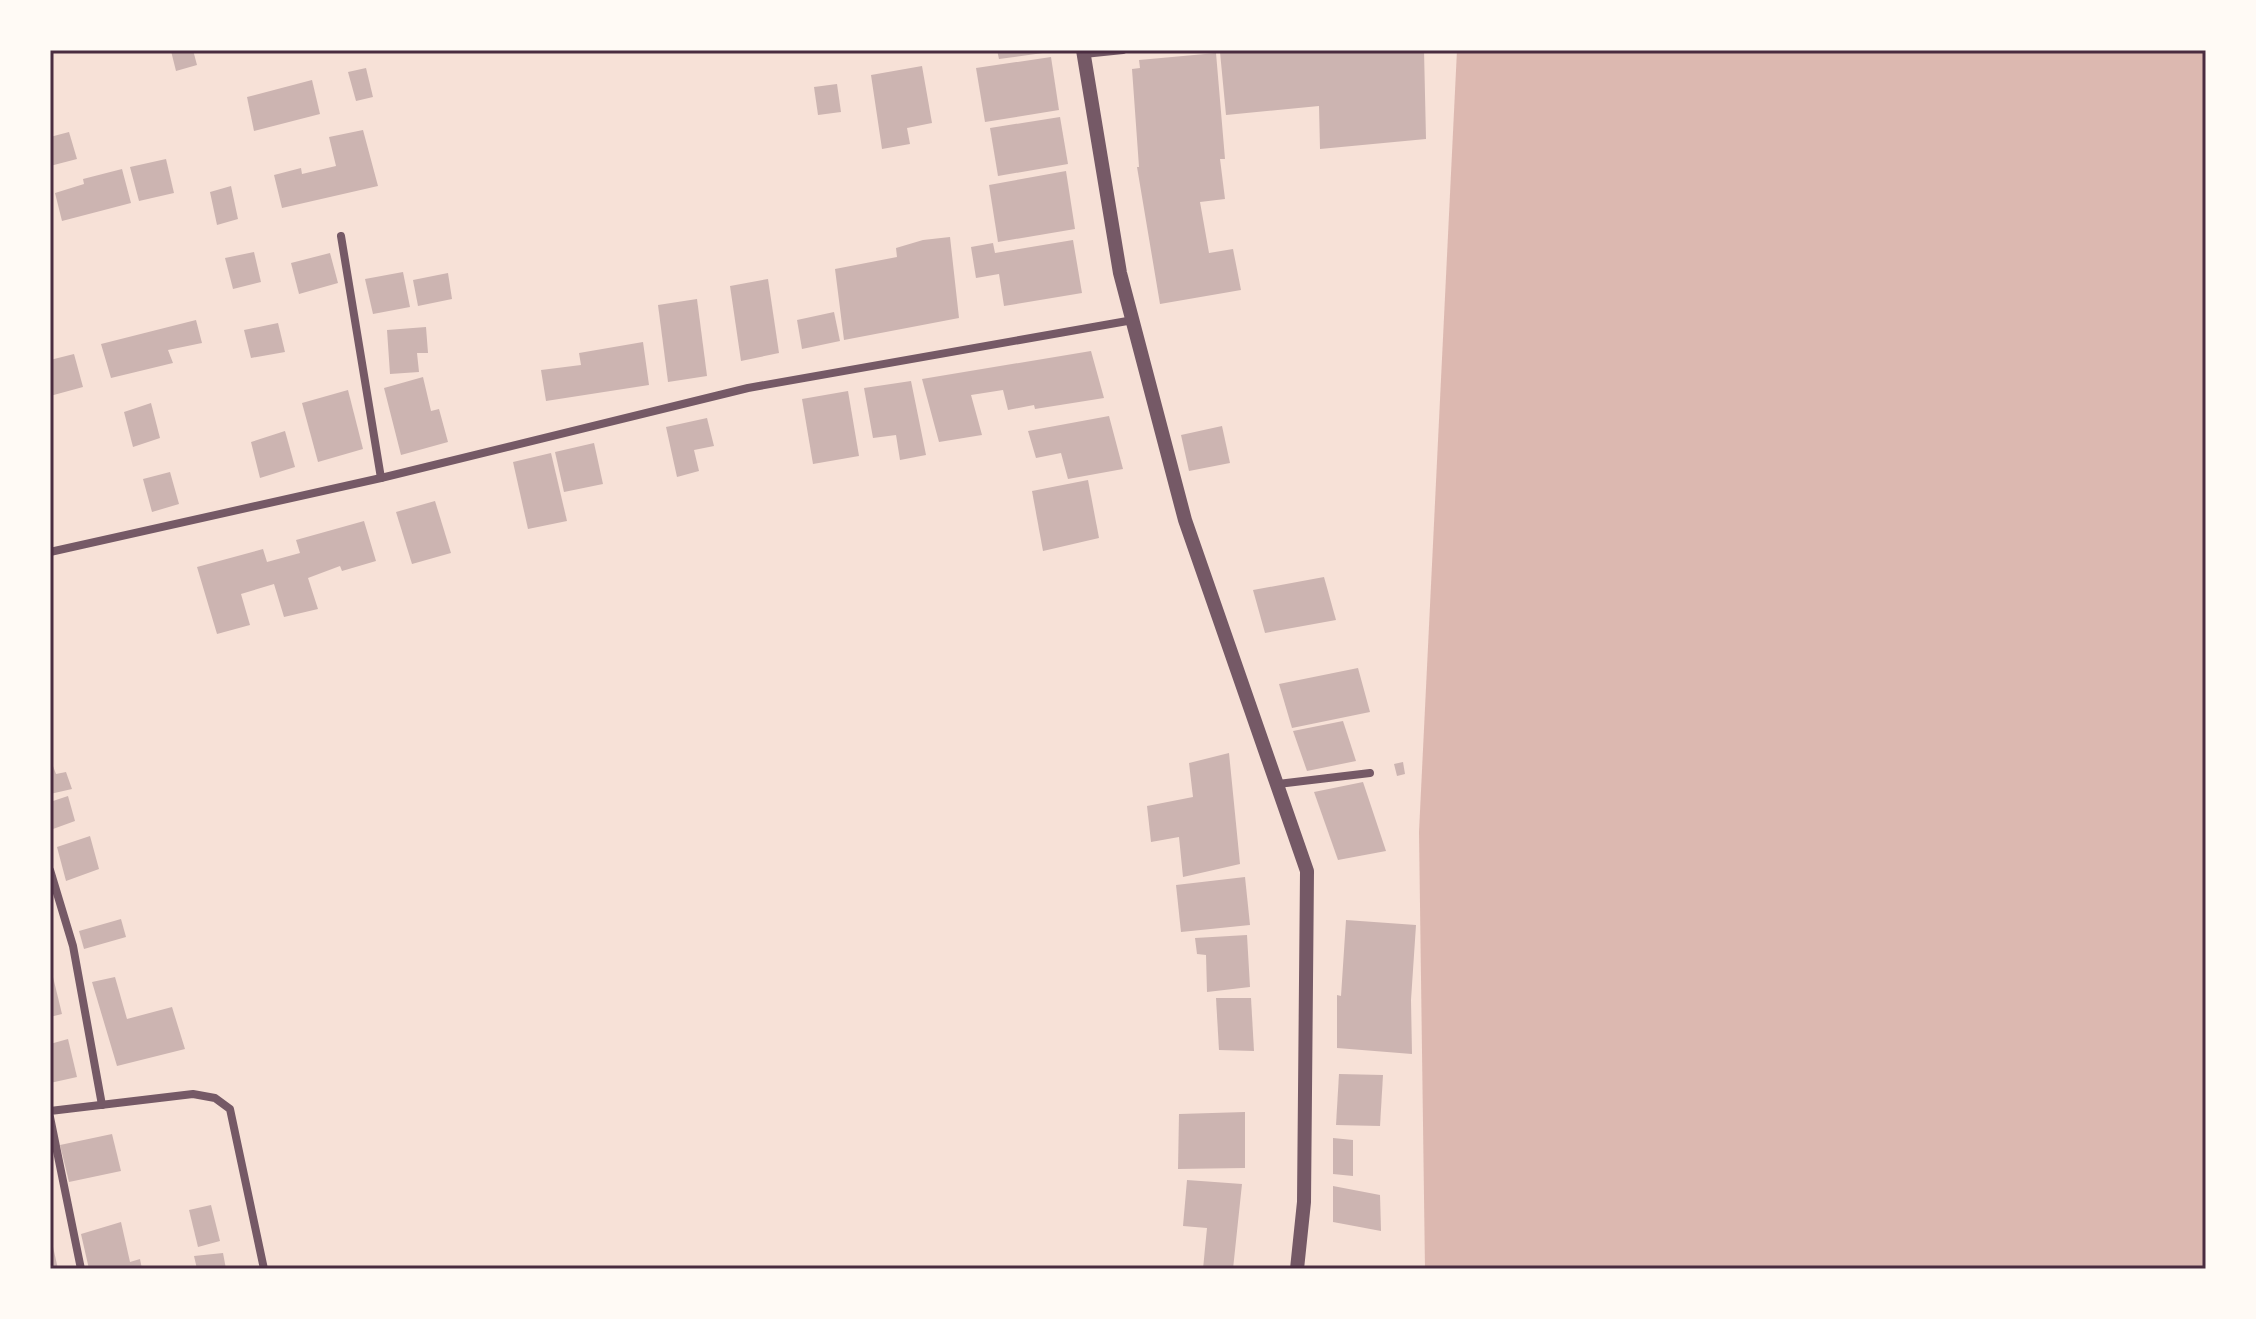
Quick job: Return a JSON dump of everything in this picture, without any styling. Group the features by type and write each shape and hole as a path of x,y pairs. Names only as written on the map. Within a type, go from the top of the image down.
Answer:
{"street":[{"path":"1123,50 1083,52 1120,273 1185,520 1307,871 1304,1202 1297,1269"},
{"path":"341,236 381,478"},
{"path":"50,552 381,478 748,388 1134,319"},
{"path":"1278,784 1370,773"},
{"path":"50,870 73,946 102,1105"},
{"path":"81,1269 50,1114 193,1094 215,1098 230,1109 264,1269"}],"shaded area":[{"path":"1457,50 2206,50 2206,1269 1425,1269 1419,832"}],"building":[{"path":"193,50 197,65 176,71 171,51"},
{"path":"997,50 1050,50 1050,52 999,59"},
{"path":"1424,50 1426,139 1320,149 1319,106 1226,115 1220,52"},
{"path":"1216,53 1225,159 1220,159 1225,199 1200,202 1209,253 1233,249 1241,290 1160,304 1137,167 1132,69 1140,68 1139,60"},
{"path":"1051,57 1059,110 985,122 976,68"},
{"path":"922,66 932,123 907,128 910,144 882,149 871,75"},
{"path":"366,68 373,97 356,101 348,72"},
{"path":"312,80 320,114 254,131 247,97"},
{"path":"837,84 841,112 818,115 814,87"},
{"path":"1060,117 1068,164 998,176 990,128"},
{"path":"363,130 378,186 282,208 274,175 301,168 302,174 336,166 329,137"},
{"path":"69,132 77,159 50,166 50,137"},
{"path":"166,159 174,193 139,201 130,167"},
{"path":"122,169 131,203 62,221 55,193 84,184 83,179"},
{"path":"1066,171 1075,229 998,242 989,185"},
{"path":"231,186 238,219 217,225 210,192"},
{"path":"950,237 959,318 844,340 835,269 897,257 896,248 923,240"},
{"path":"1073,240 1082,293 1004,306 999,274 976,278 971,247 993,243 995,253"},
{"path":"254,252 261,282 233,289 225,258"},
{"path":"330,253 338,283 299,294 291,263"},
{"path":"403,272 410,307 373,314 365,279"},
{"path":"448,273 452,299 418,306 413,280"},
{"path":"768,279 779,353 741,361 730,286"},
{"path":"697,299 707,376 668,382 658,305"},
{"path":"834,312 840,341 802,349 797,320"},
{"path":"196,320 202,343 168,350 173,363 111,378 101,344"},
{"path":"278,323 285,352 251,358 244,330"},
{"path":"426,327 428,353 417,353 419,372 390,374 387,330"},
{"path":"643,342 649,385 546,401 541,370 581,365 579,353"},
{"path":"1091,351 1104,398 1008,410 1003,390 971,395 982,435 939,442 922,379"},
{"path":"74,354 83,387 50,396 50,360"},
{"path":"423,377 431,411 439,409 448,442 401,455 384,388"},
{"path":"911,381 926,455 900,460 896,435 873,438 864,388"},
{"path":"348,390 363,449 318,462 302,403"},
{"path":"848,391 859,456 813,464 802,399"},
{"path":"151,403 160,438 133,447 124,412"},
{"path":"1109,416 1123,469 1068,479 1061,453 1036,458 1028,431"},
{"path":"707,418 714,446 694,450 699,471 677,477 666,427"},
{"path":"1222,426 1230,463 1189,471 1181,435"},
{"path":"285,431 295,467 260,478 251,442"},
{"path":"594,443 603,484 564,492 555,452"},
{"path":"551,453 567,521 528,529 513,462"},
{"path":"170,472 179,504 152,512 143,479"},
{"path":"1088,480 1099,538 1043,551 1032,491"},
{"path":"435,501 451,553 412,564 396,512"},
{"path":"364,521 376,561 342,571 340,566 308,578 318,609 284,617 274,584 241,594 250,625 217,634 197,567 263,549 267,562 300,553 296,540"},
{"path":"1324,577 1336,620 1265,633 1253,590"},
{"path":"1358,668 1370,712 1292,728 1279,684"},
{"path":"1343,721 1356,761 1307,771 1293,731"},
{"path":"1229,753 1240,864 1183,877 1179,837 1151,842 1147,806 1193,797 1189,763"},
{"path":"50,758 56,774 66,772 72,789 50,794"},
{"path":"1403,762 1405,774 1397,776 1394,764"},
{"path":"1363,782 1386,851 1338,860 1314,792"},
{"path":"68,796 75,821 53,829 50,802"},
{"path":"90,836 99,869 66,881 57,847"},
{"path":"1245,877 1250,925 1181,932 1176,885"},
{"path":"121,919 126,937 84,949 79,931"},
{"path":"1346,920 1416,925 1411,1000 1412,1054 1337,1048 1337,995 1341,996"},
{"path":"1247,935 1250,987 1207,992 1206,955 1197,954 1195,938"},
{"path":"53,977 62,1014 50,1017 50,978"},
{"path":"115,977 127,1019 172,1007 185,1049 117,1066 92,982"},
{"path":"1216,998 1251,998 1254,1051 1219,1050"},
{"path":"68,1039 77,1077 50,1083 50,1044"},
{"path":"1339,1074 1383,1075 1380,1126 1336,1125"},
{"path":"1245,1112 1245,1168 1178,1169 1179,1114"},
{"path":"112,1134 121,1171 69,1182 60,1145"},
{"path":"1333,1138 1353,1140 1353,1176 1333,1174"},
{"path":"1187,1180 1242,1184 1233,1269 1203,1269 1207,1228 1183,1226"},
{"path":"1333,1186 1380,1195 1381,1231 1333,1222"},
{"path":"211,1205 220,1241 198,1247 189,1210"},
{"path":"121,1222 130,1262 140,1259 142,1269 89,1269 81,1234"},
{"path":"51,1238 58,1269 50,1269"},
{"path":"223,1253 226,1269 197,1269 194,1256"}]}
